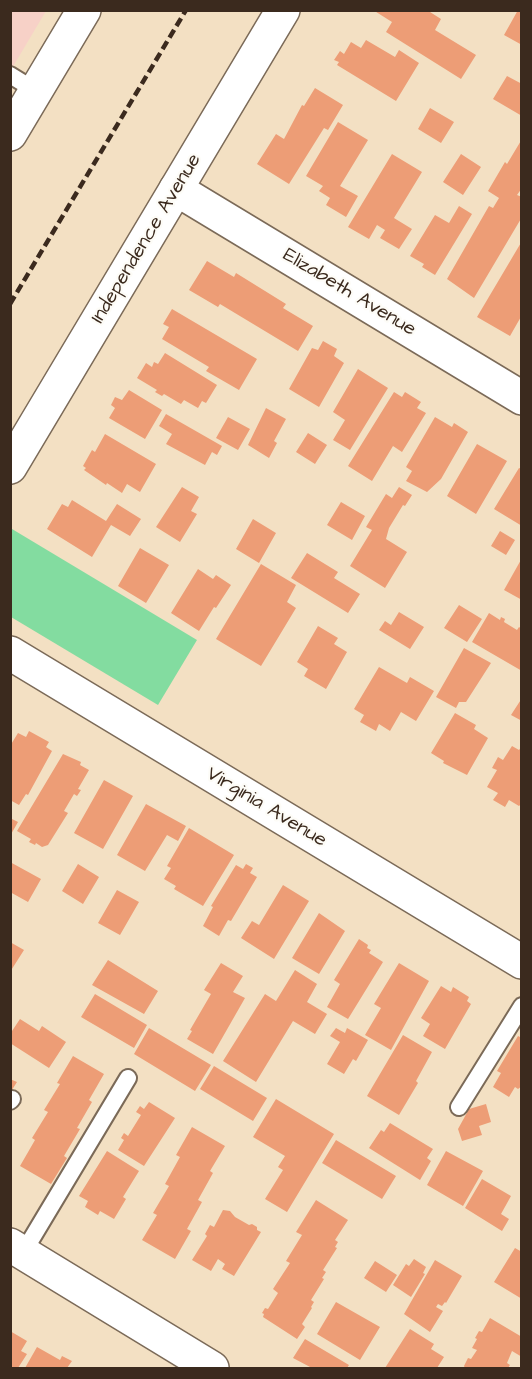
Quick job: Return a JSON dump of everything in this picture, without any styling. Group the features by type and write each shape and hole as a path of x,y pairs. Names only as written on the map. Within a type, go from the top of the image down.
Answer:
{"street":[{"path":"10,134 23,83 84,10"},
{"name":"Independence Avenue","path":"10,467 283,10"},
{"name":"Elizabeth Avenue","path":"176,189 522,398"},
{"name":"Virginia Avenue","path":"10,653 522,962"},
{"path":"17,1249 212,1368"}],"lane":[{"path":"459,1107 522,1006"},
{"path":"17,1249 128,1078"}],"shaded area":[{"path":"11,11 46,11 11,70"}],"green space":[{"path":"12,529 197,640 158,705 11,617 10,532"}],"building":[{"path":"373,10 431,10 430,12 441,19 435,30 476,55 461,79 386,32 392,22"},
{"path":"518,10 522,10 522,45 504,35"},
{"path":"366,40 395,57 399,50 419,63 396,101 337,65 339,62 334,60 340,51 344,54 351,42 361,48"},
{"path":"507,76 522,84 522,116 493,99"},
{"path":"315,88 343,105 328,130 324,128 289,184 257,164 276,134 284,139 302,105 304,106"},
{"path":"430,108 454,122 441,143 418,129"},
{"path":"338,122 368,140 340,186 358,196 346,217 326,205 330,198 319,191 323,186 306,176"},
{"path":"522,139 522,188 517,195 522,197 522,217 474,298 447,279 489,206 493,208 499,198 488,191"},
{"path":"392,154 422,172 394,218 412,229 399,249 380,238 385,230 377,225 369,239 348,227"},
{"path":"461,154 481,167 463,195 443,182"},
{"path":"459,206 472,214 435,275 422,267 424,264 410,256 435,215 449,223"},
{"path":"522,241 522,315 510,336 477,317"},
{"path":"207,261 234,277 236,273 286,304 283,308 313,326 298,351 220,304 218,307 189,290"},
{"path":"172,309 257,359 239,390 206,371 209,367 162,339 169,327 163,324"},
{"path":"323,341 337,349 334,356 344,363 319,407 289,389 312,348 318,350"},
{"path":"165,353 217,385 206,403 202,401 198,408 184,400 181,404 164,394 162,396 155,392 157,390 137,378 146,363 152,367 154,362 158,364"},
{"path":"358,369 388,388 350,450 333,440 345,420 333,412"},
{"path":"129,390 162,410 145,439 109,418 115,408 111,405 115,397 122,400"},
{"path":"394,392 402,397 405,392 421,402 417,408 426,413 402,452 393,446 372,481 348,466"},
{"path":"266,408 286,419 274,441 277,443 269,458 248,445"},
{"path":"166,414 222,446 217,455 212,452 205,465 166,444 172,434 159,426"},
{"path":"228,417 250,429 238,450 216,438"},
{"path":"435,417 452,427 454,423 468,432 441,479 427,492 406,481 412,471 406,467"},
{"path":"308,433 327,445 315,464 296,452"},
{"path":"105,434 156,464 140,492 127,484 122,493 84,470 86,468 83,466 92,450 95,452"},
{"path":"477,444 507,461 476,514 447,496"},
{"path":"519,468 522,469 522,526 494,509"},
{"path":"182,487 199,497 191,511 197,514 180,542 156,527"},
{"path":"399,487 412,495 389,528 386,539 407,552 385,588 350,566 372,530 366,527 386,494 392,498"},
{"path":"72,500 106,521 117,504 141,519 130,536 111,525 92,557 47,529 62,504 68,507"},
{"path":"341,502 365,516 352,540 327,525"},
{"path":"253,519 276,533 259,563 236,549"},
{"path":"500,531 515,540 506,555 491,546"},
{"path":"140,548 169,565 146,603 118,586"},
{"path":"307,553 338,572 334,578 360,594 348,613 291,578"},
{"path":"522,558 522,600 504,590"},
{"path":"261,564 296,585 287,602 296,608 261,666 216,639"},
{"path":"198,569 213,579 216,575 231,585 199,631 171,613"},
{"path":"459,605 482,619 467,642 444,628"},
{"path":"399,612 424,627 410,649 379,630 385,621 391,625"},
{"path":"489,613 500,620 501,617 505,619 504,622 517,630 519,627 522,629 522,671 472,642"},
{"path":"318,626 338,638 334,644 347,652 326,689 304,676 308,669 297,662"},
{"path":"464,648 491,663 466,702 459,702 456,708 436,697"},
{"path":"379,667 407,683 410,677 434,691 416,721 401,712 390,731 379,724 376,731 360,722 364,715 354,709"},
{"path":"522,698 522,721 511,715"},
{"path":"455,713 476,725 474,729 488,738 467,775 443,763 444,761 431,753"},
{"path":"29,731 49,742 46,747 52,751 28,795 26,794 19,805 10,800 10,746 18,733 26,737"},
{"path":"512,746 519,750 522,746 522,803 519,806 509,800 505,807 493,800 498,793 487,787 497,770 492,768 498,757 503,760"},
{"path":"63,754 81,762 80,765 89,770 78,789 81,790 77,796 74,794 64,811 68,813 48,845 42,847 29,842 31,839 17,831"},
{"path":"104,780 133,796 103,849 74,833"},
{"path":"146,804 186,826 178,841 167,835 145,871 117,855"},
{"path":"10,818 18,822 10,836"},
{"path":"189,828 234,855 203,906 174,889 176,886 164,879 171,868 167,866"},
{"path":"10,862 41,879 28,902 10,892"},
{"path":"78,864 99,877 83,904 62,891"},
{"path":"246,864 253,868 250,873 257,877 231,921 228,920 219,936 203,926 213,907 211,906 236,865 243,869"},
{"path":"283,885 309,901 274,959 241,938 252,921 259,925"},
{"path":"117,890 139,902 120,935 98,923"},
{"path":"319,913 345,931 319,974 292,958"},
{"path":"359,939 368,945 367,948 371,950 369,953 383,962 348,1019 327,1007 340,984 334,980"},
{"path":"10,942 24,950 10,972"},
{"path":"108,960 158,991 144,1014 92,985"},
{"path":"221,963 243,976 233,992 245,998 213,1054 187,1039 211,994 204,990"},
{"path":"399,963 429,981 391,1050 365,1035 381,1008 374,1004"},
{"path":"295,970 317,984 307,1002 327,1014 315,1034 293,1021 256,1082 223,1061 265,994 276,1001"},
{"path":"441,986 451,992 453,987 469,997 467,1001 471,1004 445,1049 423,1036 430,1024 421,1018"},
{"path":"95,994 147,1025 134,1048 81,1017"},
{"path":"20,1019 39,1031 42,1026 66,1042 49,1068 10,1043 10,1034"},
{"path":"149,1028 211,1065 195,1091 134,1054"},
{"path":"336,1028 345,1033 347,1028 368,1040 356,1061 353,1059 344,1074 327,1064 340,1042 330,1036"},
{"path":"403,1035 432,1052 416,1081 418,1083 399,1115 367,1096"},
{"path":"518,1036 522,1038 522,1086 518,1089 515,1087 509,1097 493,1087 501,1073 497,1071"},
{"path":"73,1056 104,1074 89,1100 92,1102 77,1128 80,1129 64,1156 67,1158 51,1184 20,1166 35,1140 32,1138 48,1112 44,1110 60,1084 57,1083"},
{"path":"214,1066 267,1098 253,1121 200,1089"},
{"path":"10,1079 17,1082 10,1093"},
{"path":"276,1099 334,1134 287,1212 265,1199 283,1170 278,1167 285,1156 253,1137"},
{"path":"149,1102 175,1118 144,1166 118,1150 124,1140 121,1138 124,1133 128,1136 141,1115 136,1112 140,1106 144,1109"},
{"path":"486,1104 491,1122 479,1126 482,1135 462,1141 458,1129 469,1109"},
{"path":"390,1123 433,1149 427,1158 431,1161 420,1180 369,1148 381,1130 384,1132"},
{"path":"192,1127 225,1146 210,1171 213,1173 198,1200 202,1202 187,1229 191,1231 175,1259 142,1240 157,1215 153,1213 169,1186 165,1184 180,1157 176,1155"},
{"path":"336,1140 396,1176 382,1199 322,1163"},
{"path":"107,1151 139,1171 123,1197 126,1199 114,1219 100,1211 98,1215 85,1207 88,1201 79,1196"},
{"path":"446,1151 483,1171 463,1206 427,1185"},
{"path":"482,1179 511,1196 501,1214 509,1219 502,1231 465,1208"},
{"path":"316,1200 348,1220 335,1240 338,1242 335,1247 337,1248 323,1270 326,1272 322,1278 324,1279 311,1300 314,1302 312,1308 302,1324 305,1327 297,1339 263,1317 262,1313 265,1308 268,1309 278,1293 273,1289 290,1263 286,1261 302,1235 296,1232"},
{"path":"223,1210 230,1211 235,1217 249,1225 252,1224 261,1232 234,1276 222,1269 225,1264 218,1259 211,1271 192,1260 207,1236 205,1234 210,1225 214,1227"},
{"path":"515,1248 522,1252 522,1299 494,1282"},
{"path":"414,1259 426,1267 423,1273 425,1274 411,1297 393,1285 406,1264 409,1266"},
{"path":"435,1260 462,1276 446,1303 442,1306 438,1304 436,1307 443,1311 430,1332 404,1314"},
{"path":"375,1261 397,1275 386,1292 364,1278"},
{"path":"336,1302 380,1327 360,1360 317,1334"},
{"path":"490,1318 522,1337 522,1357 512,1351 507,1363 510,1365 508,1368 465,1368 468,1358 471,1359 477,1350 472,1348 477,1339 475,1338 479,1331 482,1332"},
{"path":"410,1329 434,1344 431,1349 444,1357 437,1368 385,1368"},
{"path":"10,1331 27,1341 21,1351 27,1354 18,1368 10,1368"},
{"path":"305,1339 349,1365 347,1368 312,1368 293,1358"},
{"path":"37,1347 60,1360 62,1356 72,1361 67,1368 25,1368"}],"railway":[{"path":"10,304 186,10"}]}
